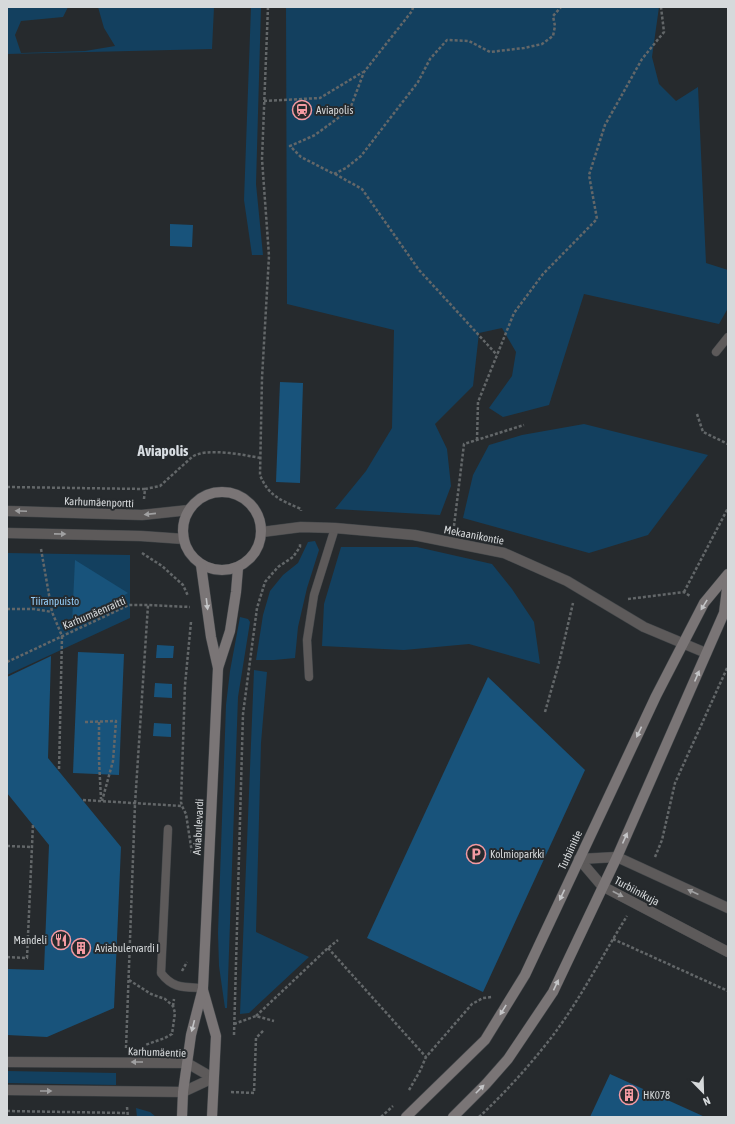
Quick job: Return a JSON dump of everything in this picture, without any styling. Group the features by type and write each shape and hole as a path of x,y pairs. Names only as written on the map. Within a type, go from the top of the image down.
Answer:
{"street":[{"path":"228,492 242,496 250,503 259,516 262,532 261,541 253,557 238,568 226,571 213,570 201,565 190,554 184,540 183,529 189,510 200,499 213,493 228,492"},
{"name":"Karhumäenportti","path":"7,511 142,515 189,510"},
{"name":"Mekaanikontie","path":"262,532 301,527 335,528 414,536 504,553 568,581 644,627 706,653"},
{"path":"7,533 141,536 184,540"},
{"name":"Aviabulevardi","path":"201,565 211,637 218,668"},
{"name":"Aviabulevardi","path":"182,1117 183,1092 191,1035 203,988 218,668 230,631 238,568"},
{"name":"Turbiinitie","path":"406,1117 485,1040 525,975 656,696 704,603 728,574"},
{"path":"452,1117 486,1084 508,1059 553,992 617,857 724,613 728,580"},
{"name":"Turbiinikuja","path":"579,859 617,857 728,908"},
{"name":"Turbiinikuja","path":"579,859 602,886 728,952"},
{"name":"Aviabulevardi","path":"203,988 216,1036 212,1117"},
{"name":"Karhumäentie","path":"7,1062 187,1063 213,1078"},
{"path":"7,1090 183,1092 213,1078"}],"lane":[{"path":"716,352 728,337"},
{"path":"308,677 307,640 314,595 335,528"},
{"path":"168,829 161,973 166,980 177,986 203,988"}],"path":[{"path":"234,1037 243,714 257,608 265,582 278,567 292,557 300,547 301,527 301,509 276,497 265,486 260,475 262,378 269,256 262,159 268,7"},
{"path":"413,7 412,11 364,72 350,109 315,135 290,146 301,157 362,189 419,270 497,355"},
{"path":"334,174 346,168 361,156 418,82 430,58 447,40 469,41 490,52 524,48 542,44 553,36 555,26 553,16 561,7"},
{"path":"477,440 478,402 514,313 543,274 597,219 589,175 591,168 605,125 642,59 664,32 661,7"},
{"path":"264,101 320,98 364,72"},
{"path":"697,414 703,432 728,444"},
{"path":"452,543 464,444 524,425"},
{"path":"7,487 145,489"},
{"path":"602,602 684,592 728,508"},
{"path":"40,549 52,612 62,636 59,771"},
{"path":"545,712 574,603 580,588"},
{"name":"Karhumäenraitti","path":"7,662 129,605 192,607"},
{"path":"133,1046 126,1047 135,804 148,605"},
{"path":"7,609 34,609 52,612"},
{"path":"191,620 185,685 182,806 186,814 192,860"},
{"path":"85,722 116,721 113,761 102,801"},
{"path":"99,722 98,760 102,801"},
{"path":"83,800 182,806"},
{"path":"7,958 27,958 32,824"},
{"path":"7,846 32,847"},
{"path":"613,939 728,991"},
{"path":"234,1024 256,1016 338,940"},
{"path":"328,948 426,1057"},
{"path":"140,1046 154,1043 172,1034 175,1013 173,1006 177,986 180,973 188,959"},
{"path":"129,980 152,994 165,999 173,1006"},
{"path":"256,1016 274,1021"},
{"path":"230,1092 254,1093 256,1038 264,1030"},
{"path":"230,1098 231,1084"},
{"path":"7,1111 127,1113"}],"green space":[{"path":"7,7 68,7 63,17 21,21 15,35 21,53 85,51 115,46 104,28 98,7 214,7 212,49 7,54"},
{"path":"251,7 261,7 256,184 263,255 252,255 244,200"},
{"path":"286,7 659,7 652,57 659,84 676,101 698,87 706,263 728,270 728,308 719,324 584,294 549,405 503,417 489,408 512,376 516,352 502,328 479,333 473,386 435,424 447,449 451,486 440,515 335,509 366,471 392,428 394,330 287,304"},
{"path":"584,424 708,455 648,535 589,553 463,518 473,475 489,445 522,435"},
{"path":"315,541 319,550 307,588 298,627 295,658 256,660 263,615 270,591 283,575 298,563 308,542"},
{"path":"341,547 417,547 492,564 512,589 534,622 540,664 469,644 404,650 322,646 324,604"},
{"name":"Tiiranpuisto","path":"7,553 130,555 130,618 7,675"},
{"path":"240,617 248,619 250,622 238,697 227,1008 225,1008 219,966 218,933 226,705 230,671"},
{"path":"254,670 267,672 261,743 256,932 309,957 249,1013 240,1014"},
{"path":"7,1071 116,1073 116,1085 7,1083"},
{"path":"136,1108 150,1112 156,1117 137,1117"}],"building":[{"path":"170,224 193,225 192,247 170,246"},
{"path":"280,382 303,383 300,483 276,482"},
{"path":"75,560 128,593 72,624"},
{"path":"157,645 174,646 173,658 156,658"},
{"path":"78,652 124,654 119,775 73,773"},
{"name":"Aviabulervardi I","path":"51,656 48,758 121,847 114,1008 47,1037 7,1035 7,969 44,970 49,845 7,793 7,677"},
{"name":"Kolmioparkki","path":"488,677 585,770 483,992 367,938"},
{"path":"155,683 172,684 172,698 154,697"},
{"path":"154,723 171,724 171,737 153,736"},
{"name":"HK078","path":"610,1074 705,1117 590,1117"}],"place":[{"name":"Aviapolis","path":"302,110"},
{"name":"Kolmioparkki","path":"476,854"},
{"name":"Mandeli","path":"61,940"},
{"name":"Aviabulervardi I","path":"81,948"},
{"name":"HK078","path":"629,1095"}],"district":[{"name":"Aviapolis","path":"163,450"}]}
